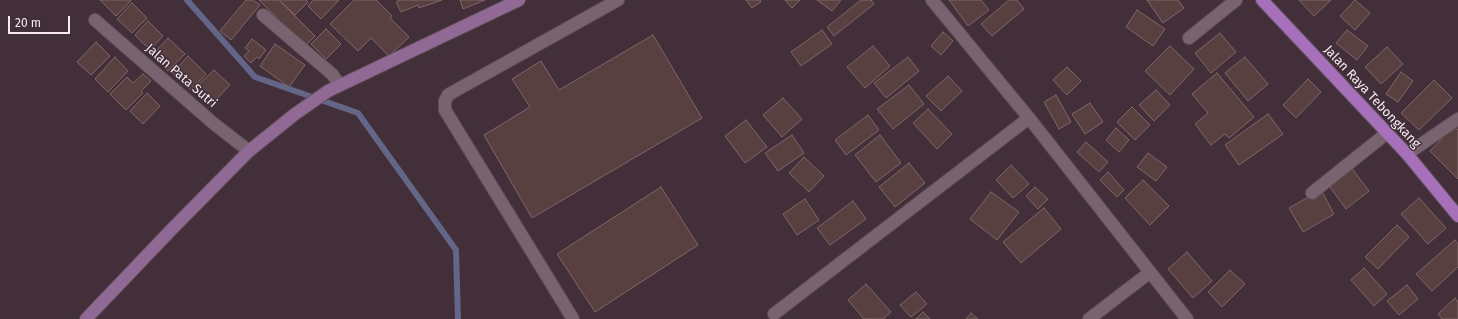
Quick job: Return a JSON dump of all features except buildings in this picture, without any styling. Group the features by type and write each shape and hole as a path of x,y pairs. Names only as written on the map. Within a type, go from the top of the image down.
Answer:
{"main road":[{"path":"86,319 172,229 250,151 295,114 328,91 519,0"},
{"name":"Jalan Raya Tebongkang","path":"1262,0 1407,154 1458,216"}],"street":[{"path":"573,319 445,110 445,101 448,95 453,92 618,0"},
{"path":"932,0 1028,118 1149,273 1187,319"},
{"path":"1189,38 1236,0"},
{"path":"262,15 332,74 340,85"},
{"name":"Jalan Pata Sutri","path":"95,20 213,123 250,151"},
{"path":"774,314 1028,118"},
{"path":"1407,154 1458,118"},
{"path":"1312,193 1387,133"},
{"path":"1089,319 1149,273"}],"waterway":[{"path":"187,0 255,77 358,113 456,250 458,319"}]}
